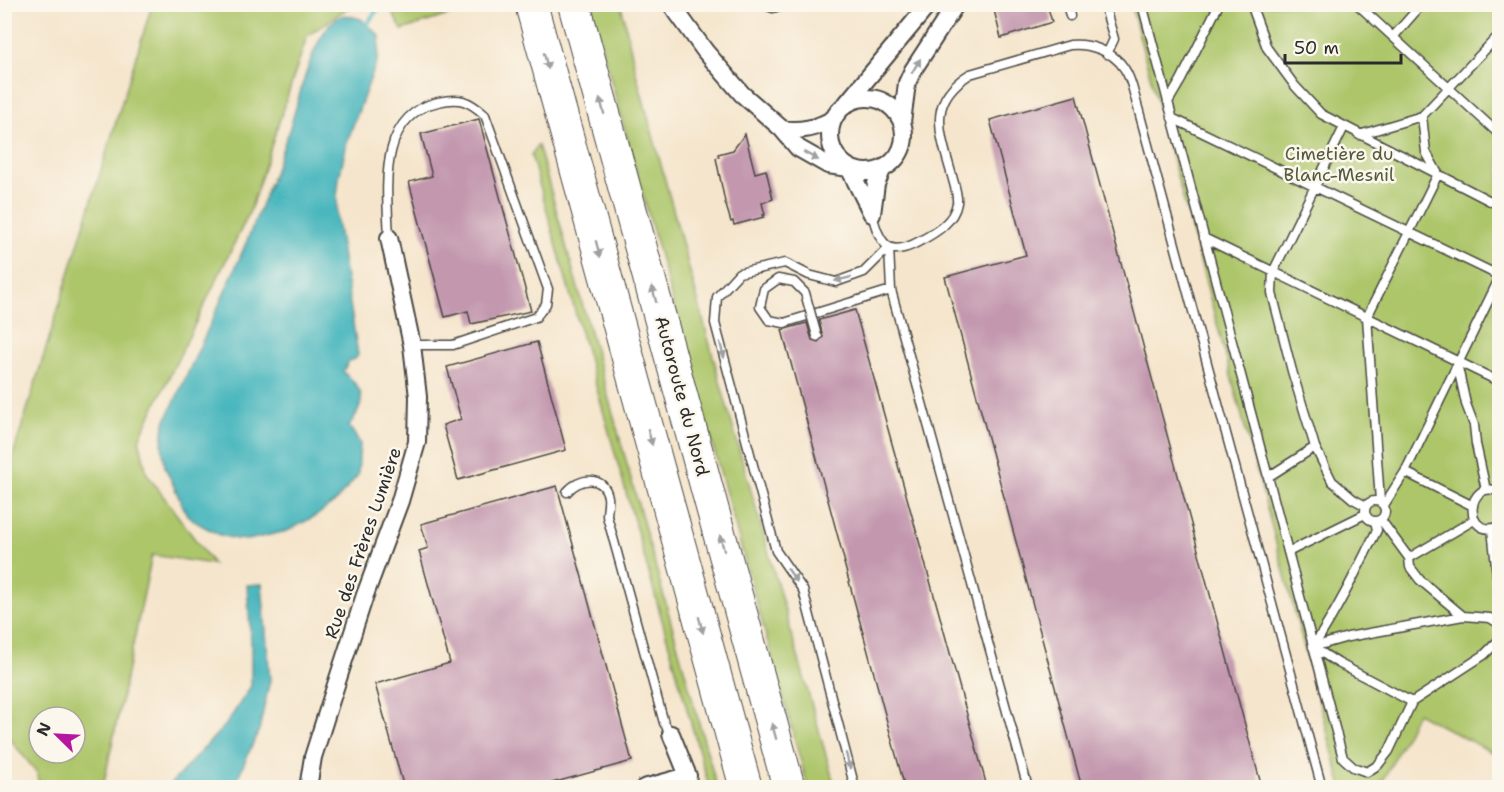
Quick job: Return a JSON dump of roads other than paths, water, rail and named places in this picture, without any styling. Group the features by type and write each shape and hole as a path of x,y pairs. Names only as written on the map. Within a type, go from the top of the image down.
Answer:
{"highway":[{"path":"531,4 746,788"},
{"name":"Autoroute du Nord","path":"574,4 789,788"}],"street":[{"path":"671,4 705,51 742,94 782,129 798,148 828,165 860,172 882,170 899,155 903,144 902,122 897,112 889,104 867,97 846,104"},
{"path":"782,129 795,131 822,125 833,119 929,4"},
{"path":"902,122 907,83 913,69 956,4"},
{"path":"833,119 830,130 833,152 849,168 856,187 872,214"},
{"path":"872,214 876,184 882,170"},
{"name":"Rue des Frères Lumière","path":"308,788 313,757 365,595 400,501 417,442 418,397 412,345 389,237"},
{"path":"644,788 688,776 671,734"}],"lane":[{"path":"762,4 773,8 786,4"},
{"path":"1067,4 1070,16"},
{"path":"1104,4 1114,39 1107,54"},
{"path":"1142,4 1343,758 1353,767 1367,772 1378,765 1389,751 1412,702 1484,655 1500,639"},
{"path":"1251,4 1267,48 1292,82 1321,114 1500,206"},
{"path":"1357,4 1500,135"},
{"path":"1393,37 1422,4"},
{"path":"1168,102 1218,5"},
{"path":"1359,135 1422,116 1500,34"},
{"path":"889,247 899,249 910,247 941,229 954,212 957,202 956,191 940,132 940,118 947,92 958,81 970,74 1070,45 1092,46 1124,67 1129,77 1322,788"},
{"path":"389,237 387,174 393,142 411,114 429,105 454,99 472,104 484,115 489,126 548,289 546,304 536,317 453,345 412,345"},
{"path":"1422,116 1426,152 1438,174"},
{"path":"1172,118 1500,276 1405,472 1382,503"},
{"path":"1344,127 1273,272 1272,293 1315,447 1332,481 1365,510 1369,519 1378,521 1409,558 1410,567 1420,580 1463,616"},
{"path":"1313,647 1332,618 1377,530 1378,521 1386,510 1382,503 1367,317 1438,174"},
{"path":"872,214 877,229 889,247 891,290 1028,788"},
{"path":"1204,238 1500,382"},
{"path":"855,788 803,590 776,551 715,323 717,297 739,273 785,263 809,275 836,282 864,272 889,247"},
{"path":"817,336 805,294 794,282 778,279 764,289 760,307 768,320 784,323 891,290"},
{"path":"1457,363 1466,404 1474,425 1486,490"},
{"path":"1268,477 1315,447"},
{"path":"1405,472 1472,505"},
{"path":"567,492 573,484 584,480 602,486 608,496 607,516 612,538 664,723 671,734"},
{"path":"1500,492 1495,489 1486,490 1477,496 1471,513 1474,520 1482,527 1496,528 1500,603"},
{"path":"1288,552 1365,510 1370,502 1382,503"},
{"path":"1409,558 1474,520"},
{"path":"1313,647 1348,637 1463,616 1490,618 1500,624"},
{"path":"1313,647 1338,663 1412,702"}],"water":[{"path":"345,15 361,19 380,36 378,58 347,142 337,197 337,220 358,355 349,361 343,372 356,385 361,397 359,410 349,426 360,443 358,475 335,502 317,515 287,531 248,540 236,539 220,535 187,515 165,467 162,445 164,424 233,274 264,198 318,44 335,20"},
{"path":"262,584 270,680 259,730 234,786 233,788 168,787 227,723 251,686 247,585"}],"waterway":[{"path":"365,27 381,4"}],"park label":[{"name":"Cimetière du Blanc-Mesnil","path":"1339,164"}]}
